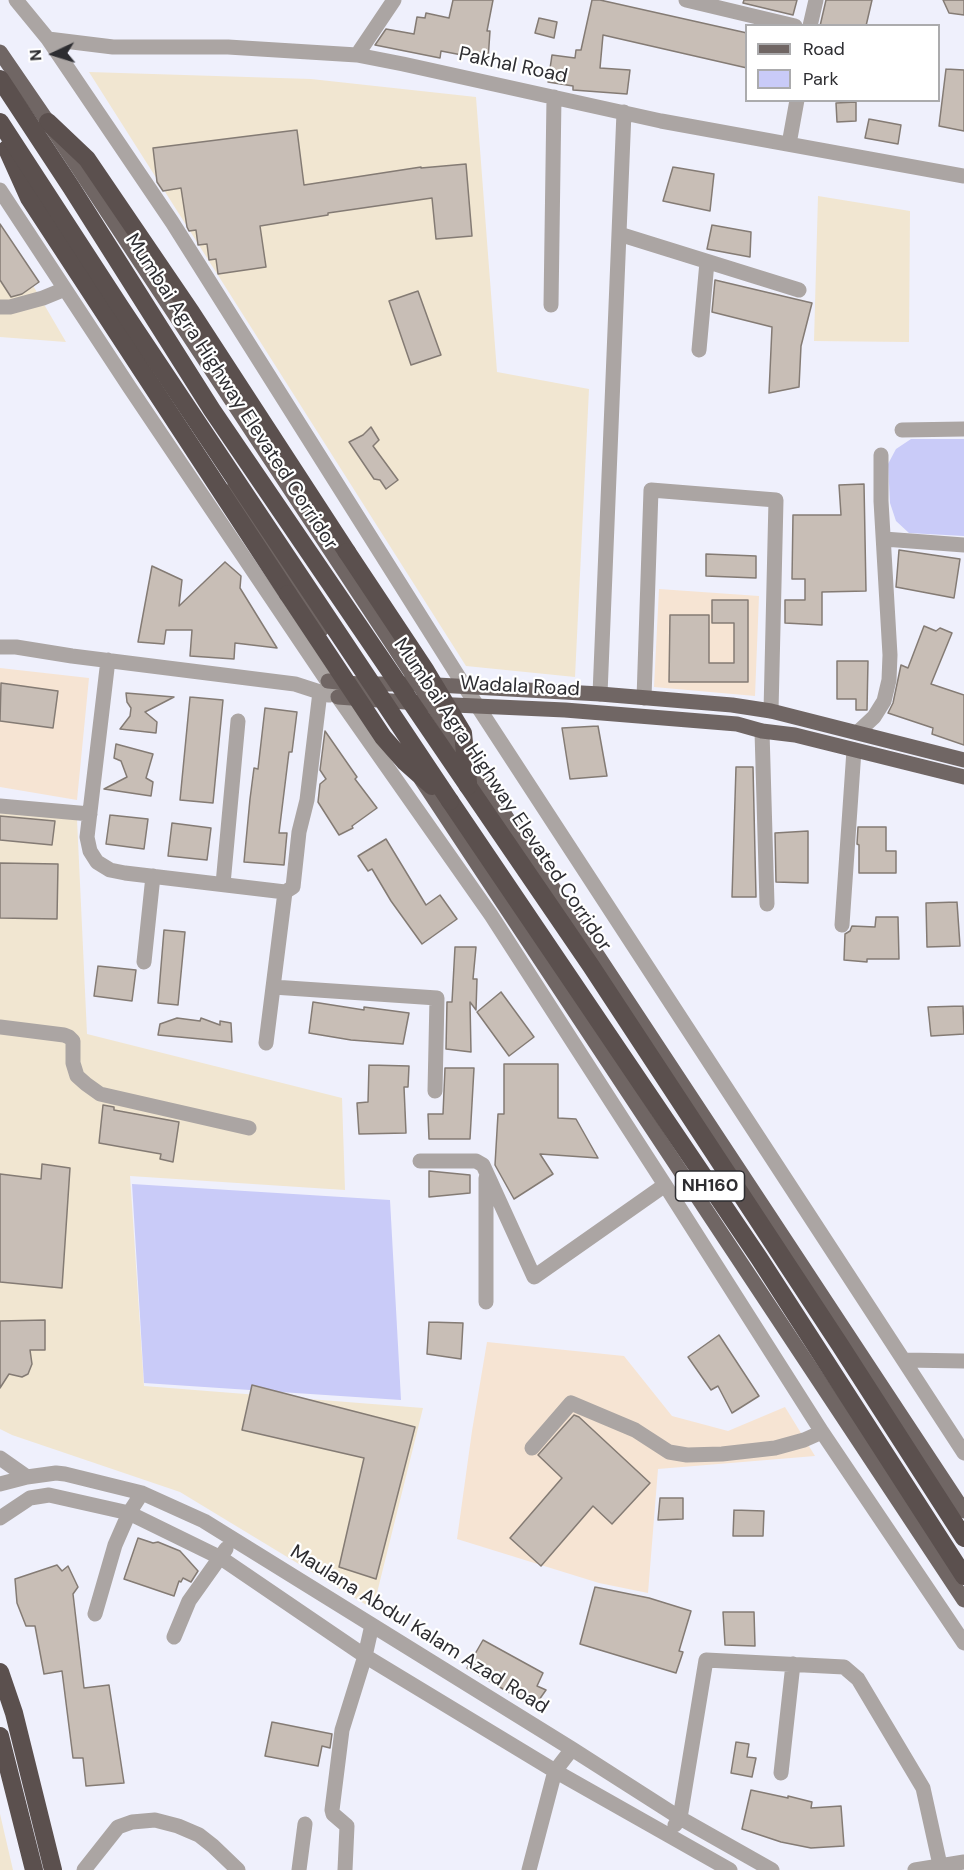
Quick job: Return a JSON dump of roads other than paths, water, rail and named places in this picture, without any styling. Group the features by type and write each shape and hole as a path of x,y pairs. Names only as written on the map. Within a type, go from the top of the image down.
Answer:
{"highway":[{"name":"Mumbai Agra Highway Elevated Corridor","path":"0,79 212,410 611,996 964,1538"},
{"path":"0,122 127,318 450,801"},
{"path":"48,122 87,159 191,312 426,670 463,733 468,786"},
{"path":"4,144 28,198 383,737 405,762 450,801"},
{"name":"NH160","path":"450,801 759,1258 964,1575"},
{"path":"0,1672 17,1724 53,1870"},
{"path":"0,1736 34,1870"}],"main road":[{"path":"0,52 964,1511"},
{"path":"4,144 964,1600"},
{"name":"Wadala Road","path":"324,687 358,684 419,684 600,694 732,705 771,711 964,760"},
{"name":"Wadala Road","path":"338,698 565,710 737,724 762,731 795,735 964,777"}],"street":[{"path":"16,0 48,39 172,222 465,687 964,1453"},
{"path":"357,55 394,0"},
{"path":"686,0 787,24"},
{"path":"810,24 816,0"},
{"name":"Pakhal Road","path":"48,39 113,47 228,47 357,55 662,121 964,176"},
{"path":"551,305 554,97"},
{"path":"789,144 797,102"},
{"path":"600,694 624,112"},
{"path":"0,190 324,687 338,698 490,915 822,1432 964,1643"},
{"path":"619,234 799,290"},
{"path":"699,350 707,262"},
{"path":"0,306 10,307 65,289"},
{"path":"902,430 964,429"},
{"path":"858,732 874,717 884,701 889,680 890,655 881,501 881,455"},
{"path":"644,698 651,490 776,501 771,711"},
{"path":"884,539 964,545"},
{"path":"0,647 16,647 324,687"},
{"path":"108,660 87,837 90,851 97,862 110,870 153,876 285,892 293,887 296,875 298,832 307,800 324,687"},
{"path":"223,884 238,722"},
{"path":"762,731 767,904"},
{"path":"843,925 854,750"},
{"path":"0,806 90,814"},
{"path":"144,962 153,876"},
{"path":"266,1042 285,892"},
{"path":"273,987 437,998 435,1091"},
{"path":"0,1027 69,1037 73,1041 73,1063 77,1076 100,1094 249,1128"},
{"path":"420,1161 476,1161 483,1165 534,1277 665,1185"},
{"path":"486,1172 486,1302"},
{"path":"905,1360 964,1361"},
{"path":"532,1448 571,1403 635,1430 669,1452 687,1455 775,1448 822,1432"},
{"path":"0,1458 27,1477"},
{"name":"Maulana Abdul Kalam Azad Road","path":"0,1484 27,1477 65,1473 141,1492 204,1521 680,1818 772,1870"},
{"path":"95,1614 115,1545 141,1492"},
{"path":"0,1518 30,1498 49,1495 129,1513 221,1558 365,1656 555,1771 730,1870"},
{"path":"174,1637 194,1592 221,1558 231,1538"},
{"path":"345,1870 347,1826 333,1814 332,1810 342,1730 372,1625"},
{"path":"669,1836 680,1818 706,1660 844,1667 858,1679 923,1788 940,1865"},
{"path":"781,1773 793,1665"},
{"path":"530,1870 555,1771 572,1749"},
{"path":"84,1870 118,1827 132,1822 155,1820 199,1835 238,1870"},
{"path":"299,1870 305,1824"},
{"path":"915,1870 964,1862"}]}
